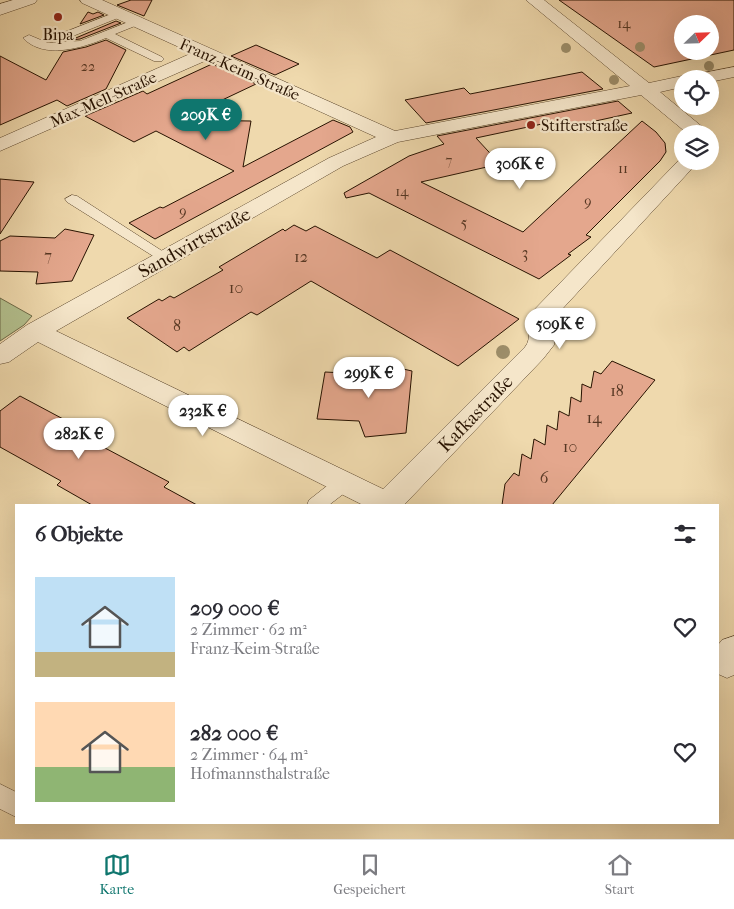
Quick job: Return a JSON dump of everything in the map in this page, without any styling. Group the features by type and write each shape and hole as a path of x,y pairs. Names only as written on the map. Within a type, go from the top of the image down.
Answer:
{"street":[{"path":"0,10 29,0"},
{"name":"Franz-Keim-Straße","path":"88,0 392,137"},
{"path":"534,0 690,125"},
{"name":"Max-Mell-Straße","path":"0,145 206,54"},
{"path":"719,75 734,72"},
{"path":"392,137 674,84"},
{"name":"Sandwirtstraße","path":"0,356 36,331 336,162 392,137"},
{"name":"Kafkastraße","path":"388,504 541,345 542,316 680,170"},
{"path":"36,331 388,504"},
{"path":"719,659 727,663 734,650"}],"lane":[{"path":"29,38 46,47 82,44 106,34 128,18"},
{"path":"64,36 128,18"},
{"path":"106,34 158,59"},
{"path":"72,199 166,258"},
{"path":"317,504 344,483"},
{"path":"0,795 15,805"}],"green space":[{"path":"0,298 32,316 24,325 0,341"}],"building":[{"path":"131,0 152,0 144,16 117,5"},
{"path":"559,0 734,0 734,50 719,53 719,15 674,15 674,60 687,60 654,67"},
{"path":"88,12 93,14 98,12 104,15 80,24"},
{"path":"116,21 121,23 80,39 71,40"},
{"path":"106,40 126,50 106,89 67,106 57,100 0,125 0,56 46,80 63,52"},
{"path":"256,45 299,64 275,75 231,56"},
{"path":"212,64 256,84 180,120 251,121 243,167 333,120 350,127 353,132 155,239 129,223 160,207 163,208 234,171 156,131 134,142 85,116 143,91 147,94"},
{"path":"582,72 603,89 426,123 405,100 464,88 470,94"},
{"path":"618,101 632,113 550,131 542,124 476,138 500,164 421,182 523,232 642,121 656,132 665,143 666,152 660,161 586,235 591,237 539,279 369,193 346,198 344,193 409,156 444,144 437,136"},
{"path":"0,179 34,182 0,234"},
{"path":"294,225 306,231 315,226 377,258 390,250 519,319 458,366 311,281 257,315 251,312 189,351 184,347 177,352 127,318 159,299 162,301 170,296 174,298 223,270 219,267 283,229 285,231"},
{"path":"65,229 94,235 72,281 36,284 38,272 0,271 0,241 10,236 55,238"},
{"path":"612,361 655,380 553,504 502,504 505,484 514,473 519,476 522,454 531,459 534,439 545,445 547,425 557,430 559,411 569,416 571,397 581,402 582,384 591,388 594,371 601,374"},
{"path":"372,362 412,371 406,433 365,437 359,421 317,419 325,372 364,374"},
{"path":"20,396 95,436 90,440 169,482 164,487 195,504 90,504 57,485 61,481 0,447 0,411"}],"place":[{"name":"Bipa","path":"58,17"},
{"name":"Stifterstraße","path":"531,125"}]}
